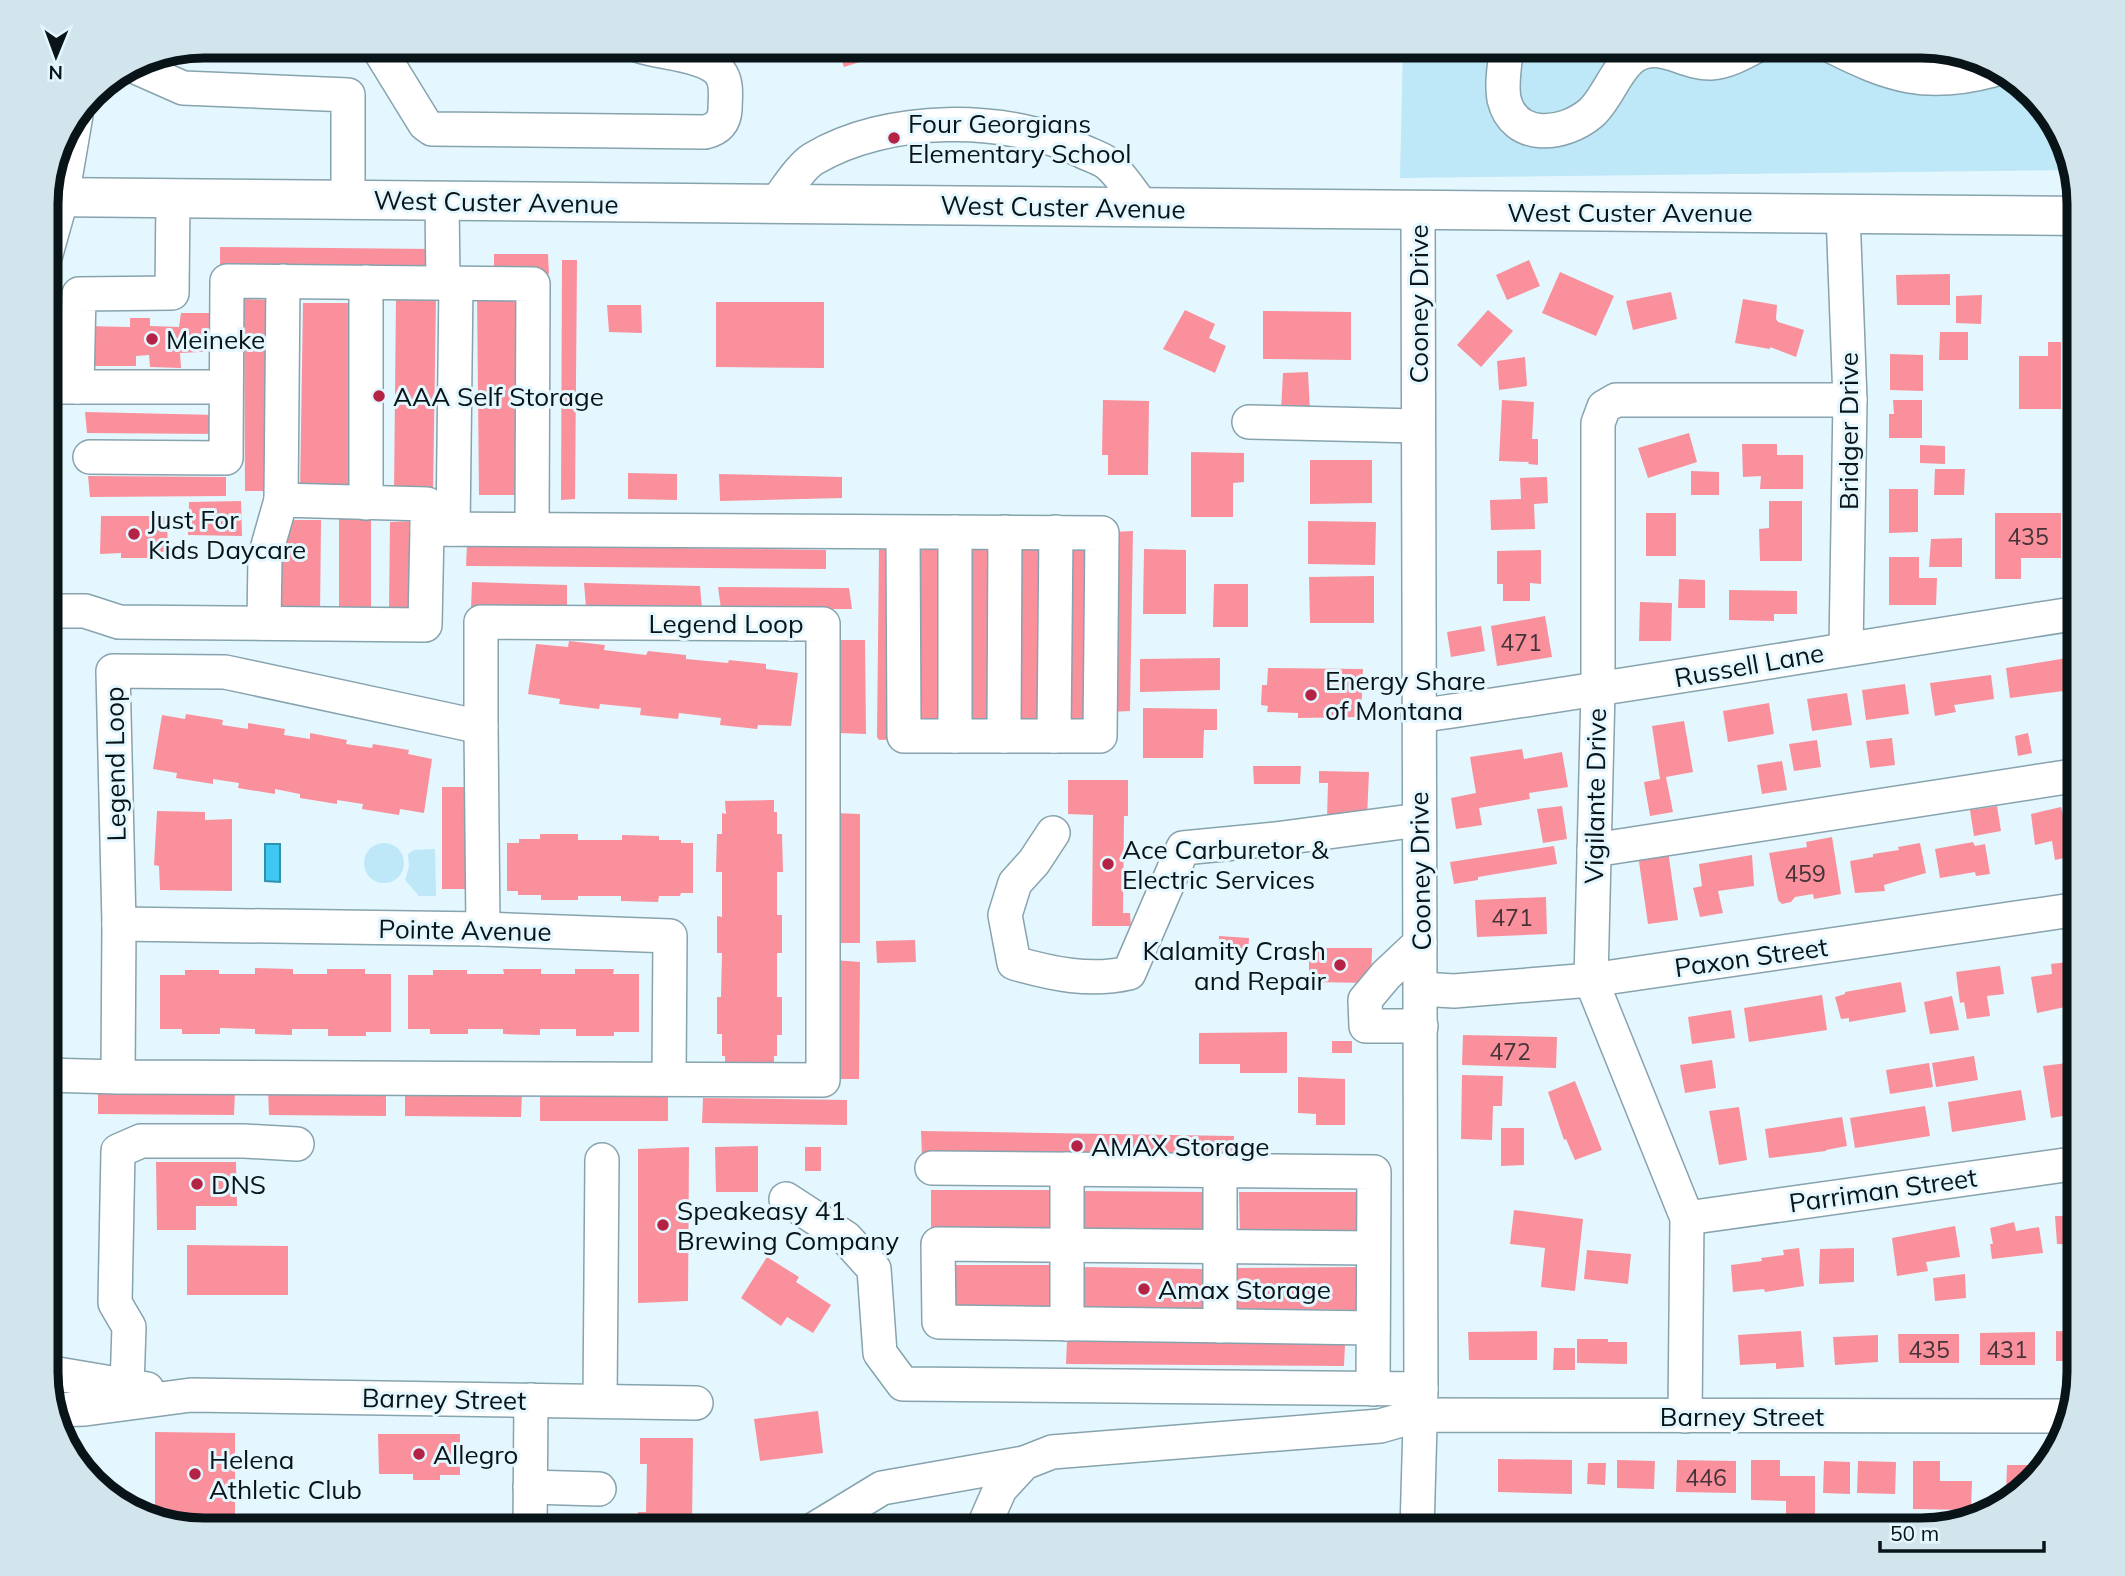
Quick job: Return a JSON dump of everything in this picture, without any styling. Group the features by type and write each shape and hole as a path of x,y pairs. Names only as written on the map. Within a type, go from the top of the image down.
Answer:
{"main road":[{"name":"West Custer Avenue","path":"58,197 2067,216"}],"street":[{"path":"384,58 425,124 432,129 705,132 721,124 725,113 725,83 718,68 690,58"},
{"path":"1506,58 1504,98 1510,113 1517,123 1532,131 1548,132 1569,128 1591,112 1632,58"},
{"path":"1692,58 1710,63 1730,58"},
{"path":"1857,58 1888,72 1916,78 1946,80 1983,72"},
{"path":"144,71 183,88 348,95 348,200"},
{"path":"775,204 810,160 843,144 885,132 936,125 991,126 1059,140 1107,163 1144,208"},
{"path":"173,198 172,293 79,294 62,387 208,387"},
{"path":"58,611 85,611 119,622 425,625 440,529 450,283 442,201"},
{"name":"Cooney Drive","path":"1417,1518 1421,1026 1418,211"},
{"name":"Bridger Drive","path":"1843,213 1850,400 1846,649"},
{"path":"90,457 226,458 227,281 533,284 532,530"},
{"path":"264,623 265,556 281,500 283,281"},
{"path":"366,282 366,503"},
{"name":"Vigilante Drive","path":"1685,1416 1687,1218 1591,980 1598,690 1598,423 1604,407 1616,400 1850,400"},
{"path":"1249,422 1418,426"},
{"path":"281,500 427,504 440,529"},
{"path":"440,529 1102,533 1100,736 904,736 904,532"},
{"path":"955,532 955,736"},
{"path":"1004,532 1004,736"},
{"path":"1054,736 1056,532"},
{"name":"Russell Lane","path":"1418,716 2067,615"},
{"name":"Legend Loop","path":"58,1075 118,1077 823,1080 823,624 481,622 481,727 225,671 113,671 119,924 118,1077"},
{"path":"481,727 482,929"},
{"path":"1594,850 2067,777"},
{"path":"1053,833 1034,862 1015,883 1005,915 1014,962 1050,973 1106,978 1129,973 1183,848 1419,820"},
{"name":"Paxon Street","path":"1421,989 1454,991 1591,980 2067,911"},
{"name":"Pointe Avenue","path":"119,924 482,929 670,936 670,1078"},
{"path":"1420,943 1386,975 1365,1000 1366,1026 1421,1026"},
{"path":"127,1385 130,1327 115,1303 118,1151 141,1141 297,1144"},
{"path":"600,1401 602,1160"},
{"name":"Parriman Street","path":"1687,1218 2067,1165"},
{"path":"932,1168 1374,1172 1373,1389"},
{"path":"1067,1169 1067,1324"},
{"path":"1220,1170 1220,1326"},
{"name":"Barney Street","path":"786,1199 846,1238 874,1269 880,1353 904,1384 1373,1389 1420,1402 1685,1416 2060,1416"},
{"path":"1373,1248 938,1244 939,1322 1373,1328"},
{"path":"58,1374 191,1395"},
{"path":"63,1410 191,1395"},
{"name":"Barney Street","path":"191,1395 696,1403"},
{"path":"530,1518 531,1400"},
{"path":"834,1518 882,1488 1024,1463 1052,1452 1380,1426 1420,1402"},
{"path":"988,1518 1000,1489 1024,1463"},
{"path":"530,1488 599,1489"}],"shaded area":[{"path":"1403,58 1940,59 1977,69 2010,88 2037,115 2048,131 2063,170 1400,178"},
{"path":"384,843 398,849 404,863 398,877 384,883 370,877 364,863 370,849"},
{"path":"435,849 436,896 419,896 405,880 409,867 408,854 414,850"}],"water":[{"path":"265,844 280,844 280,882 265,881"}],"building":[{"path":"841,58 872,58 844,67"},
{"path":"220,247 433,249 432,269 220,269"},
{"path":"494,254 548,254 549,274 494,273"},
{"path":"562,260 577,260 575,499 561,500"},
{"path":"1529,260 1540,286 1507,300 1496,275"},
{"path":"1560,272 1614,296 1596,336 1542,313"},
{"path":"1950,274 1950,305 1897,305 1896,275"},
{"path":"1671,292 1677,319 1633,330 1626,301"},
{"path":"477,293 529,295 527,495 479,495"},
{"path":"1982,295 1981,324 1956,323 1956,296"},
{"path":"396,296 436,298 433,495 394,494"},
{"path":"244,299 273,300 273,491 245,491"},
{"path":"1743,299 1777,305 1778,322 1804,330 1796,357 1770,347 1735,343"},
{"path":"716,302 824,302 824,368 716,367"},
{"path":"303,303 353,303 350,495 300,493"},
{"path":"607,305 641,305 642,333 609,332"},
{"path":"1185,310 1215,324 1209,338 1226,346 1215,373 1163,349"},
{"path":"1488,310 1513,331 1481,367 1457,345"},
{"path":"1263,311 1351,312 1351,360 1263,359"},
{"name":"Meineke","path":"181,313 220,313 219,351 180,353 181,368 150,367 149,355 136,356 136,366 87,366 84,326 130,327 130,318 150,318 150,326 179,327"},
{"path":"1940,332 1968,332 1968,360 1939,360"},
{"path":"2048,342 2061,342 2061,409 2019,409 2019,356 2048,356"},
{"path":"1890,354 1923,355 1923,391 1890,390"},
{"path":"1525,357 1527,386 1499,390 1497,361"},
{"path":"1308,372 1310,411 1281,411 1283,373"},
{"path":"1103,400 1149,401 1148,475 1108,475 1108,455 1102,455"},
{"path":"1502,400 1534,402 1532,439 1538,439 1538,465 1499,461"},
{"path":"1893,400 1922,400 1922,438 1889,438 1889,414 1894,414"},
{"path":"85,412 218,415 218,434 87,433"},
{"path":"1689,433 1697,462 1648,478 1638,448"},
{"path":"1742,444 1777,444 1777,455 1803,455 1803,489 1760,489 1761,476 1743,477"},
{"path":"1920,445 1945,446 1945,464 1920,463"},
{"path":"1191,452 1244,453 1244,482 1233,483 1233,517 1191,517"},
{"path":"1310,460 1372,460 1372,503 1310,504"},
{"path":"1935,469 1965,469 1964,495 1934,495"},
{"path":"1691,471 1719,472 1719,495 1691,495"},
{"path":"628,473 677,474 677,500 628,499"},
{"path":"719,474 842,477 842,498 720,501"},
{"path":"88,476 226,477 226,496 90,497"},
{"path":"1547,477 1548,503 1534,504 1535,529 1491,530 1490,500 1521,499 1520,478"},
{"path":"1889,489 1918,489 1918,532 1889,533"},
{"path":"241,501 242,536 188,535 189,502"},
{"path":"1769,501 1802,501 1802,561 1760,561 1759,529 1769,528"},
{"path":"1646,513 1676,513 1676,556 1646,556"},
{"path":"1995,513 2061,513 2061,558 2021,558 2021,579 1995,579"},
{"name":"Just For Kids Daycare","path":"101,516 167,516 168,552 152,552 152,558 121,558 121,553 100,554"},
{"path":"371,516 371,614 339,614 339,517"},
{"path":"280,520 321,520 320,616 279,615"},
{"path":"420,521 408,610 389,610 390,522"},
{"path":"1308,521 1376,522 1375,565 1308,564"},
{"path":"1133,531 1130,711 1110,712 1112,532"},
{"path":"1962,538 1962,567 1929,567 1931,539"},
{"path":"949,543 948,725 917,726 917,546"},
{"path":"965,544 998,545 999,726 967,726"},
{"path":"467,545 826,550 826,569 466,566"},
{"path":"1015,546 1051,547 1048,725 1017,725"},
{"path":"1069,547 1092,547 1093,726 1067,726"},
{"path":"879,549 897,550 898,739 879,740 877,737"},
{"path":"1144,549 1186,550 1186,614 1143,614"},
{"path":"1541,550 1541,584 1530,583 1530,601 1503,601 1503,584 1497,584 1497,551"},
{"path":"1889,557 1919,557 1919,578 1937,578 1936,605 1889,605"},
{"path":"1374,576 1374,623 1310,623 1309,577"},
{"path":"1679,579 1705,580 1705,608 1678,608"},
{"path":"472,582 567,585 567,607 471,609"},
{"path":"584,583 700,586 702,609 586,607"},
{"path":"1214,584 1248,584 1248,627 1213,627"},
{"path":"718,587 849,588 852,609 721,609"},
{"path":"1729,590 1797,591 1797,614 1774,614 1774,621 1729,620"},
{"path":"1640,602 1672,603 1671,641 1639,641"},
{"path":"1545,616 1552,657 1497,666 1491,626"},
{"path":"1481,626 1485,651 1451,657 1447,632"},
{"path":"838,640 865,640 866,734 839,733"},
{"path":"569,641 605,645 604,650 646,655 648,651 686,655 686,659 766,664 766,669 798,673 791,726 758,725 757,729 720,725 721,718 679,713 678,719 640,715 641,708 600,704 599,709 559,704 560,699 528,694 536,644 568,647"},
{"path":"1220,658 1220,690 1140,692 1140,659"},
{"path":"2067,658 2067,691 2010,698 2006,668"},
{"name":"Energy Share of Montana","path":"1268,668 1363,669 1361,717 1298,718 1298,713 1267,712 1268,706 1261,705 1262,685 1267,685"},
{"path":"1991,675 1994,699 1954,705 1956,712 1935,716 1930,683"},
{"path":"1905,684 1909,714 1866,720 1862,690"},
{"path":"1847,693 1852,725 1812,731 1807,699"},
{"path":"1769,703 1774,734 1728,742 1723,711"},
{"path":"1143,708 1217,709 1217,730 1204,730 1203,758 1143,758"},
{"path":"186,714 223,720 222,725 248,729 248,723 285,729 284,735 310,739 310,733 347,740 346,744 372,748 373,744 409,750 408,754 432,759 424,813 400,809 399,815 362,809 363,804 337,800 337,804 300,798 300,794 275,789 275,794 238,788 239,783 213,779 213,784 176,778 177,773 153,769 162,715 185,719"},
{"path":"1684,721 1693,772 1666,777 1673,812 1650,816 1644,782 1660,779 1652,726"},
{"path":"2028,733 2032,753 2018,756 2015,736"},
{"path":"1892,738 1895,765 1870,768 1866,741"},
{"path":"1817,740 1821,767 1794,771 1789,744"},
{"path":"1522,749 1524,759 1562,752 1568,787 1529,793 1530,799 1479,808 1482,825 1456,829 1451,798 1476,793 1470,757"},
{"path":"1782,761 1787,790 1762,794 1757,765"},
{"path":"1253,766 1301,766 1300,784 1254,784"},
{"path":"1319,771 1369,772 1367,819 1327,819 1328,783 1319,783"},
{"name":"Ace Carburetor & Electric Services","path":"1068,780 1128,780 1128,816 1124,816 1123,913 1130,913 1131,926 1092,926 1093,815 1068,814"},
{"path":"442,787 468,787 469,889 442,889"},
{"path":"774,800 777,834 782,834 783,872 777,872 777,915 782,915 782,953 777,953 777,997 782,997 782,1035 777,1035 774,1069 725,1068 722,1034 717,1034 717,997 721,997 722,953 717,953 717,916 722,917 722,872 716,872 717,834 722,834 722,813 726,814 725,801"},
{"path":"1562,806 1567,839 1543,843 1537,809"},
{"path":"1997,806 2001,831 1974,836 1970,810"},
{"path":"2061,807 2067,831 2067,857 2055,860 2052,841 2035,845 2031,814"},
{"path":"157,811 205,812 205,820 232,819 232,891 160,890 159,866 154,865"},
{"path":"834,813 860,814 860,943 834,943"},
{"path":"540,834 578,834 578,840 622,840 622,835 659,836 659,840 693,843 693,893 659,896 658,902 621,901 621,896 578,896 578,900 541,900 541,895 518,895 518,891 507,891 507,843 519,843 519,839 540,839"},
{"path":"1832,837 1841,894 1814,899 1813,894 1795,897 1791,902 1782,904 1778,900 1769,853 1807,847 1806,842"},
{"path":"1973,842 1975,846 1985,844 1990,874 1976,876 1975,872 1940,878 1935,849"},
{"path":"1920,843 1926,873 1884,885 1885,891 1855,893 1850,861"},
{"path":"1554,846 1557,864 1478,877 1478,880 1454,884 1450,862"},
{"path":"1668,851 1678,920 1648,924 1638,855"},
{"path":"1752,855 1754,886 1718,891 1723,913 1700,917 1693,888 1702,886 1699,864"},
{"path":"1546,897 1547,934 1477,937 1475,900"},
{"path":"1219,936 1249,938 1248,953 1218,952"},
{"path":"915,940 916,962 877,963 876,941"},
{"name":"Kalamity Crash and Repair","path":"1309,948 1372,948 1371,983 1309,982"},
{"path":"834,960 860,962 859,1079 834,1079"},
{"path":"2067,962 2067,1007 2037,1013 2031,977 2052,974 2051,964"},
{"path":"2000,966 2004,994 1987,996 1990,1016 1967,1019 1964,1002 1960,1003 1956,972"},
{"path":"255,968 293,969 293,974 327,974 327,969 365,969 365,974 391,974 391,1032 366,1032 366,1036 328,1036 328,1029 292,1029 292,1035 255,1034 255,1029 220,1028 220,1034 182,1034 182,1029 160,1029 160,975 185,975 185,970 255,974"},
{"path":"503,969 541,969 541,974 575,974 575,969 614,969 613,974 639,974 639,1032 614,1032 614,1036 576,1036 576,1029 540,1029 540,1035 503,1034 503,1029 468,1029 468,1034 430,1034 430,1029 408,1029 408,975 433,975 433,970 504,974"},
{"path":"1901,982 1906,1012 1849,1022 1849,1018 1841,1019 1835,997 1845,992"},
{"path":"1822,995 1827,1030 1749,1042 1744,1008"},
{"path":"1952,996 1959,1030 1930,1034 1924,1002"},
{"path":"1731,1010 1735,1038 1692,1044 1688,1017"},
{"path":"1287,1032 1287,1073 1240,1073 1240,1064 1199,1064 1199,1033"},
{"path":"1463,1035 1557,1037 1556,1068 1462,1065"},
{"path":"1332,1041 1352,1041 1352,1053 1332,1053"},
{"path":"1974,1056 1978,1080 1936,1087 1932,1063"},
{"path":"1712,1060 1716,1088 1685,1093 1680,1065"},
{"path":"1929,1063 1933,1087 1890,1094 1886,1070"},
{"path":"2067,1063 2067,1115 2051,1118 2043,1066"},
{"path":"1462,1075 1503,1076 1502,1106 1493,1106 1492,1140 1461,1139"},
{"path":"1298,1077 1345,1079 1345,1125 1316,1125 1316,1114 1298,1113"},
{"path":"1575,1081 1602,1150 1575,1160 1566,1139 1564,1140 1548,1092"},
{"path":"98,1088 235,1090 234,1115 98,1114"},
{"path":"268,1090 386,1091 386,1116 269,1115"},
{"path":"2021,1090 2026,1120 1952,1132 1948,1102"},
{"path":"405,1091 522,1092 521,1117 405,1116"},
{"path":"540,1096 668,1097 668,1121 540,1121"},
{"path":"703,1098 847,1100 847,1125 702,1123"},
{"path":"1925,1106 1930,1136 1855,1148 1850,1118"},
{"path":"1739,1107 1747,1160 1719,1165 1709,1111"},
{"path":"1842,1117 1847,1146 1769,1158 1765,1129"},
{"path":"1501,1128 1524,1128 1524,1165 1501,1166"},
{"name":"AMAX Storage","path":"921,1131 1234,1136 1232,1160 922,1156"},
{"path":"758,1146 758,1192 716,1192 715,1147"},
{"name":"Speakeasy 41 Brewing Company","path":"689,1147 688,1301 638,1303 638,1149"},
{"path":"805,1147 821,1147 821,1171 805,1171"},
{"name":"DNS","path":"156,1162 236,1162 237,1206 196,1206 196,1230 157,1230"},
{"name":"AMAX Storage","path":"931,1190 1053,1190 1053,1234 931,1234"},
{"name":"AMAX Storage","path":"1083,1191 1206,1192 1205,1235 1083,1235"},
{"name":"AMAX Storage","path":"1239,1192 1359,1192 1360,1234 1240,1235"},
{"path":"1514,1210 1583,1219 1575,1291 1541,1287 1545,1248 1510,1244"},
{"path":"2055,1216 2067,1216 2067,1244 2057,1244"},
{"path":"2014,1222 2016,1231 2039,1227 2043,1253 1992,1259 1990,1228"},
{"path":"1955,1226 1960,1257 1926,1262 1928,1271 1897,1276 1892,1238"},
{"path":"187,1245 288,1246 288,1295 187,1295"},
{"path":"1799,1248 1804,1286 1765,1292 1764,1289 1733,1292 1731,1265 1762,1261 1761,1258 1784,1255 1783,1250"},
{"path":"1854,1248 1854,1282 1819,1284 1820,1249"},
{"path":"1587,1250 1631,1254 1628,1284 1584,1279"},
{"path":"767,1257 799,1277 796,1282 831,1305 813,1333 787,1317 781,1326 741,1298"},
{"path":"951,1265 1052,1265 1051,1309 950,1308"},
{"name":"Amax Storage","path":"1083,1267 1205,1269 1205,1310 1082,1310"},
{"name":"AMAX Storage","path":"1359,1267 1359,1310 1237,1309 1237,1268"},
{"path":"1965,1274 1966,1298 1935,1301 1933,1278"},
{"path":"1537,1331 1537,1360 1469,1360 1468,1332"},
{"path":"1801,1331 1804,1367 1776,1369 1776,1363 1740,1365 1738,1335"},
{"path":"2056,1331 2067,1331 2067,1361 2056,1361"},
{"path":"2035,1332 2035,1365 1980,1365 1980,1333"},
{"path":"1898,1334 1959,1334 1959,1363 1899,1363"},
{"path":"1878,1335 1878,1362 1835,1365 1833,1337"},
{"path":"1577,1339 1627,1342 1627,1364 1577,1363"},
{"name":"AMAX Storage","path":"1067,1341 1345,1344 1344,1366 1066,1364"},
{"path":"1554,1348 1575,1348 1575,1370 1553,1370"},
{"path":"818,1411 823,1453 760,1461 754,1419"},
{"name":"Helena Athletic Club","path":"155,1432 235,1433 235,1518 194,1518 155,1509"},
{"name":"Allegro","path":"378,1434 460,1434 460,1475 440,1475 440,1480 413,1480 413,1474 379,1474"},
{"path":"640,1438 693,1438 692,1518 638,1518 638,1512 646,1512 647,1464 640,1464"},
{"path":"1498,1459 1572,1460 1572,1494 1498,1492"},
{"path":"1617,1460 1655,1461 1654,1489 1617,1488"},
{"path":"1677,1460 1736,1461 1736,1493 1676,1492"},
{"path":"1751,1460 1780,1460 1780,1476 1815,1476 1815,1515 1786,1515 1786,1501 1751,1500"},
{"path":"1824,1461 1850,1462 1850,1494 1823,1493"},
{"path":"1858,1461 1896,1462 1895,1494 1857,1493"},
{"path":"1913,1461 1940,1461 1940,1481 1972,1481 1971,1509 1913,1509"},
{"path":"1588,1463 1606,1463 1605,1485 1587,1484"},
{"path":"2007,1465 2033,1465 2017,1482 2006,1491"}],"place":[{"name":"Four Georgians Elementary School","path":"894,138"},
{"name":"Meineke","path":"152,339"},
{"name":"AAA Self Storage","path":"379,396"},
{"name":"Just For Kids Daycare","path":"134,534"},
{"name":"Energy Share of Montana","path":"1311,695"},
{"name":"Ace Carburetor & Electric Services","path":"1108,864"},
{"name":"Kalamity Crash and Repair","path":"1340,965"},
{"name":"AMAX Storage","path":"1077,1146"},
{"name":"DNS","path":"197,1184"},
{"name":"Speakeasy 41 Brewing Company","path":"663,1225"},
{"name":"Amax Storage","path":"1144,1289"},
{"name":"Allegro","path":"419,1454"},
{"name":"Helena Athletic Club","path":"195,1474"}]}
